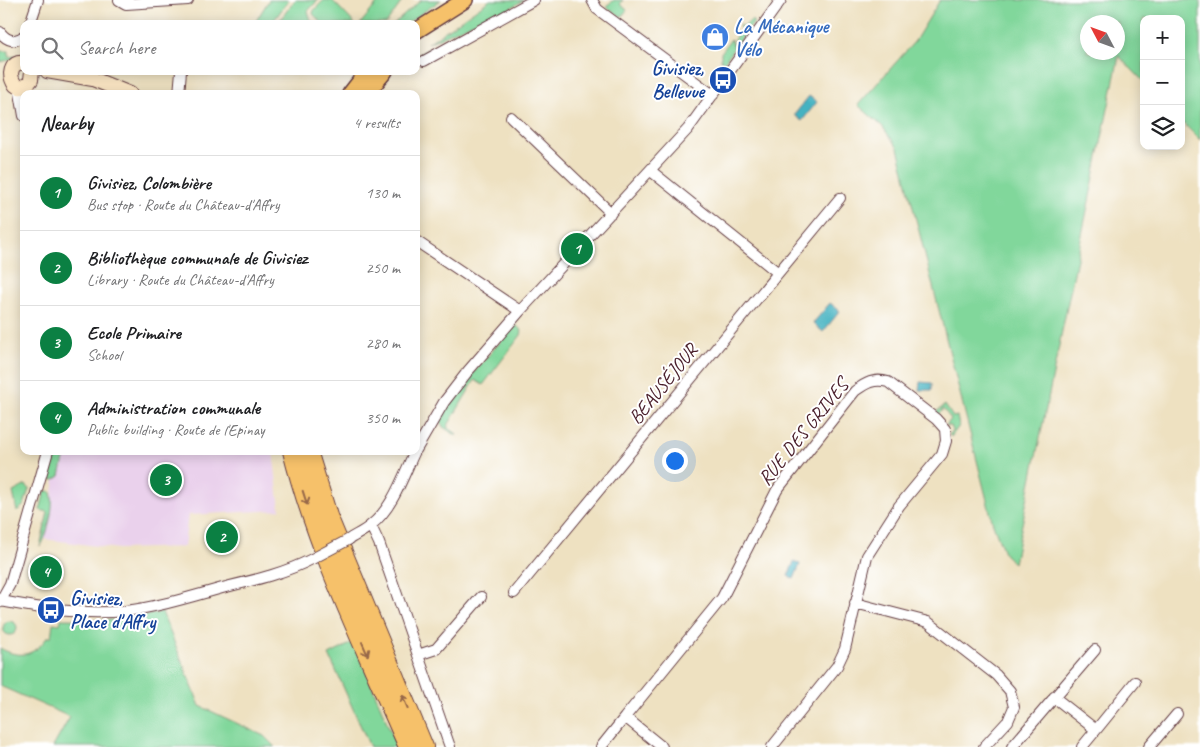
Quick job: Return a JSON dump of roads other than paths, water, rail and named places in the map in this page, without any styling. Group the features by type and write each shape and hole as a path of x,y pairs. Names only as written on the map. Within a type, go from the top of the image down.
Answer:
{"highway":[{"path":"293,455 312,520 330,568 408,747"},
{"path":"309,455 328,516 424,747"}],"main road":[{"path":"420,28 465,0"},
{"path":"420,36 444,13"},
{"path":"12,65 9,72 9,81 26,85 32,76"},
{"path":"70,75 93,79 120,90"},
{"path":"353,90 365,75"},
{"path":"369,90 382,75"}],"street":[{"path":"31,20 38,0"},
{"path":"119,0 126,4 188,0"},
{"path":"424,61 534,0"},
{"path":"592,0 597,9 713,95"},
{"path":"420,443 444,402 520,311 688,129 781,0"},
{"path":"0,32 8,40 15,41 20,38"},
{"path":"179,90 181,75"},
{"path":"9,81 20,107"},
{"path":"511,117 611,213"},
{"path":"651,171 777,272"},
{"name":"BEAUSÉJOUR","path":"514,593 840,198"},
{"path":"420,244 520,311"},
{"name":"RUE DES GRIVES","path":"625,717 722,598 777,490 855,391 866,382 879,379 897,388 936,419 945,429 946,440 942,454 899,506 876,539 864,563 845,648 837,666 772,747"},
{"path":"47,455 10,584 0,601 51,610 91,612 126,611 164,604 266,577 299,566 371,526 387,507 413,455"},
{"path":"371,526 379,542 450,747"},
{"path":"418,655 436,649 481,597"},
{"path":"855,603 928,622 996,675 1010,691 1014,707 1008,721 984,747"},
{"path":"1012,747 1095,650"},
{"path":"1082,747 1135,682"},
{"path":"1054,697 1096,730"},
{"path":"1150,747 1177,714"},
{"path":"602,747 625,717 662,747"}],"water":[{"path":"809,96 817,102 802,121 794,115"},
{"path":"830,303 840,311 823,332 813,323"},
{"path":"920,382 932,383 932,390 919,390"},
{"path":"794,562 800,564 794,579 788,576"}],"place":[{"name":"La Mécanique Vélo","path":"715,37"},
{"name":"Givisiez, Bellevue","path":"723,80"},
{"name":"Givisiez, Colombière","path":"577,249"},
{"name":"Ecole Primaire","path":"166,480"},
{"name":"Bibliothèque communale de Givisiez","path":"222,537"},
{"name":"Administration communale","path":"46,572"},
{"name":"Givisiez, Place d'Affry","path":"51,610"}]}
